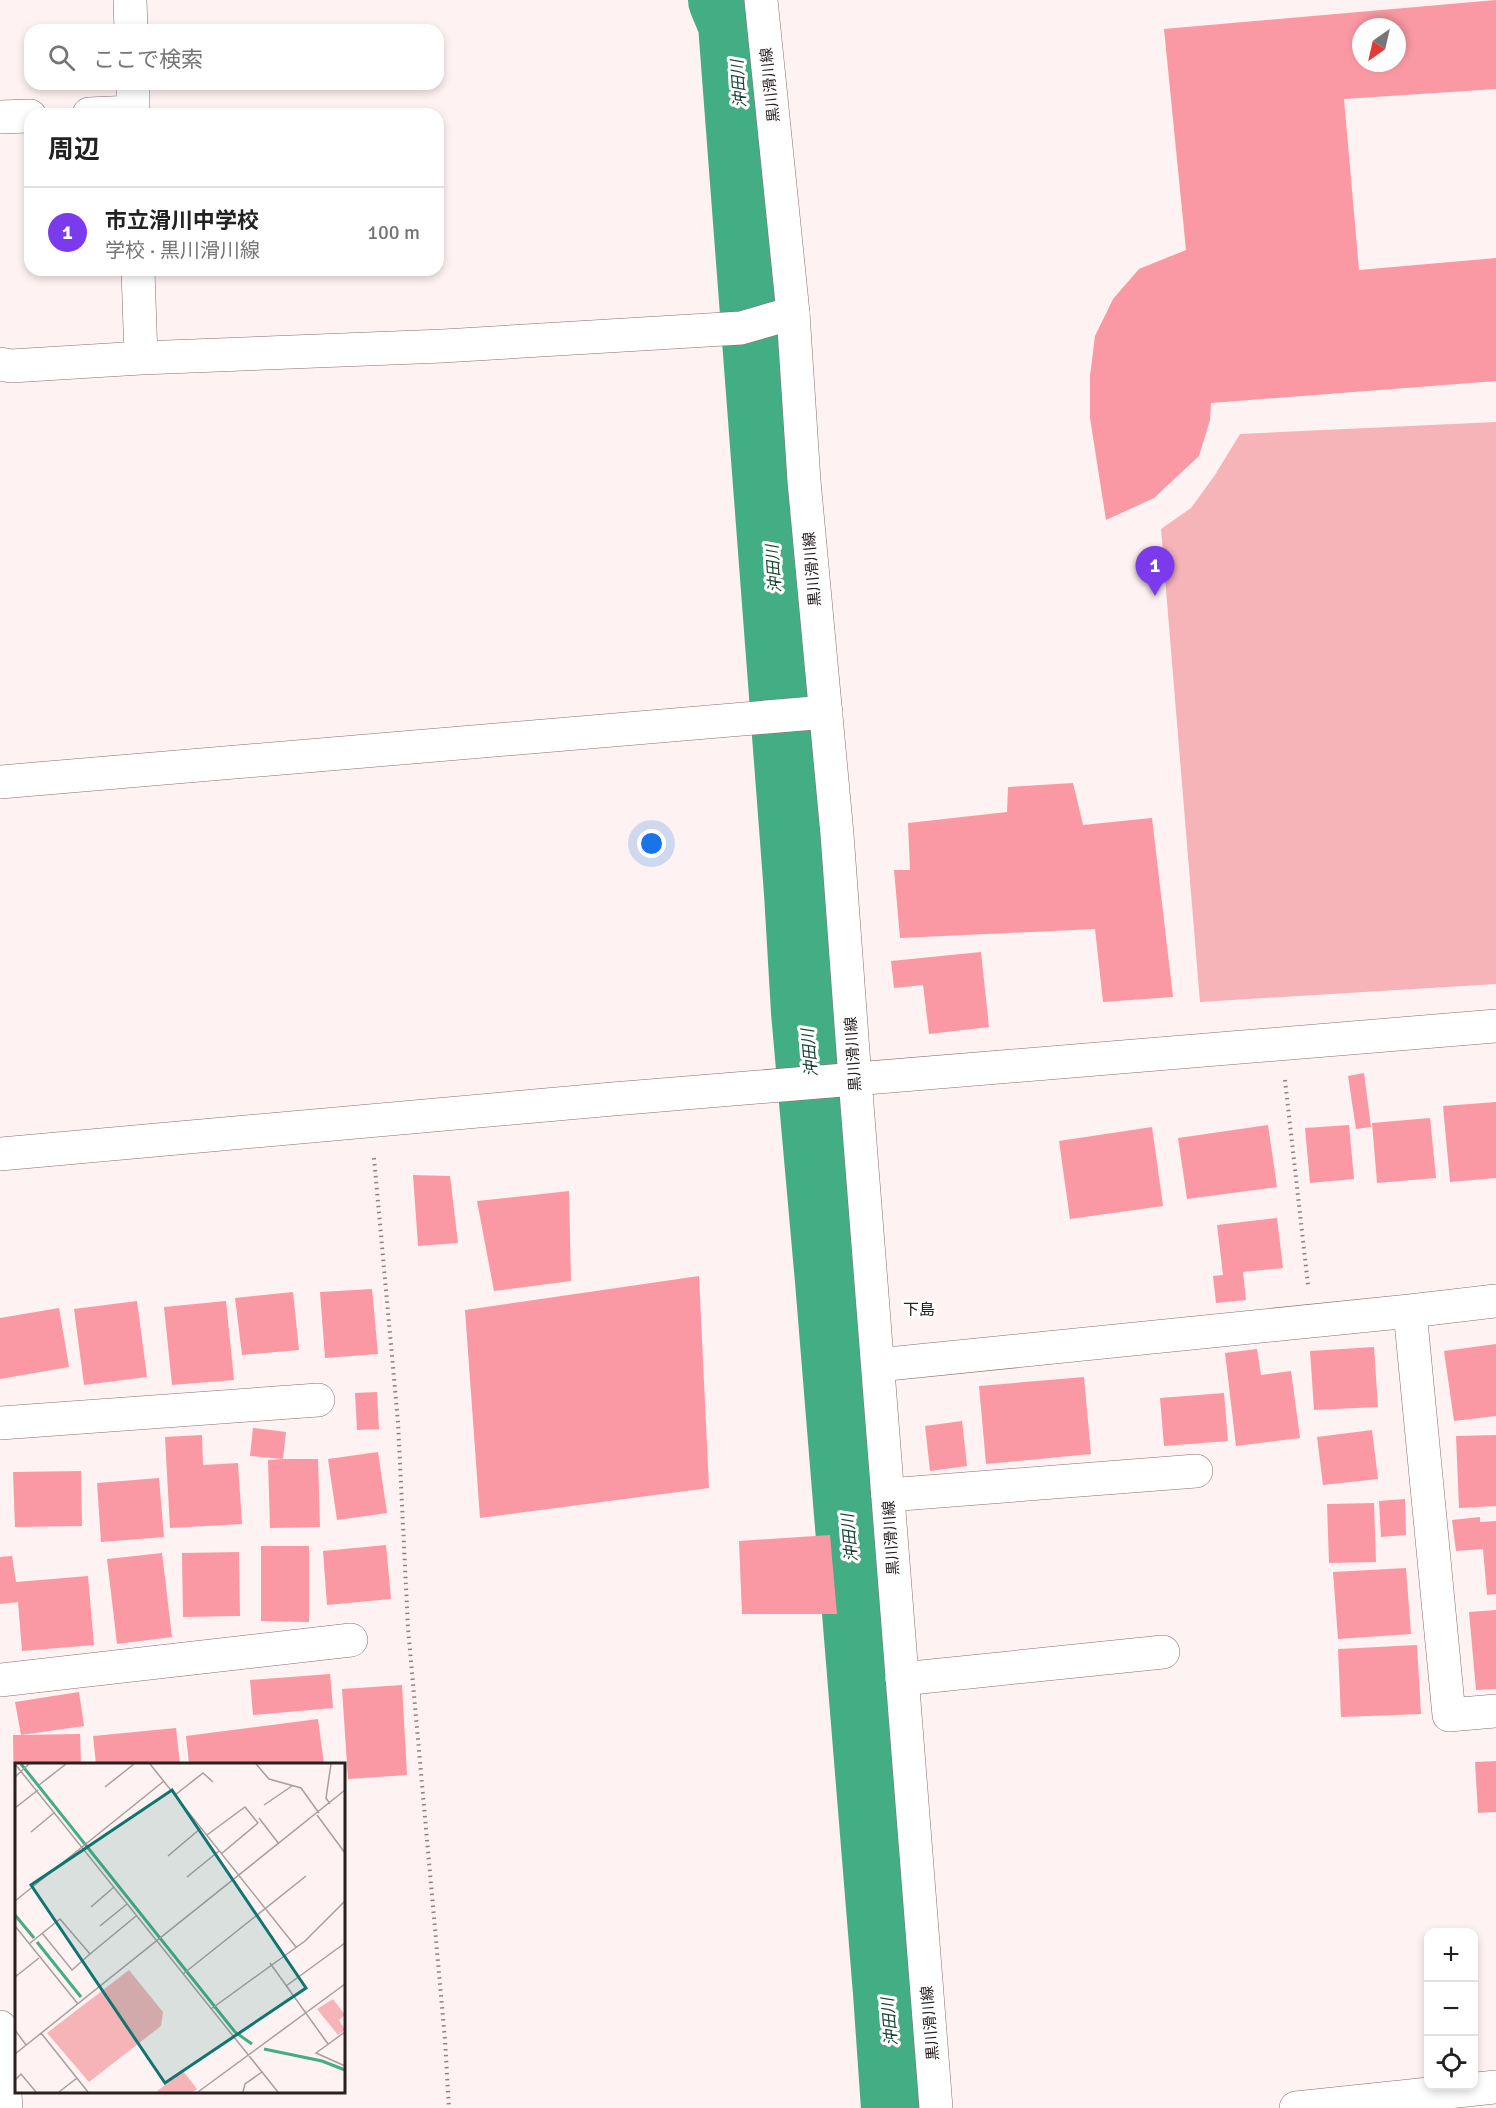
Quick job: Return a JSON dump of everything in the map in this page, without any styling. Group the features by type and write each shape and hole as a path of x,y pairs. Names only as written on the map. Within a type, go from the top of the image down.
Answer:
{"street":[{"path":"130,0 131,24"},
{"name":"黒川滑川線","path":"761,0 793,313 804,481 837,834 936,2108"},
{"path":"113,108 133,103"},
{"path":"0,117 24,116"},
{"path":"138,276 141,358"},
{"path":"0,364 11,366 141,358 431,346 741,328 793,313"},
{"path":"0,782 826,712"},
{"path":"0,1154 855,1079 1496,1026"},
{"path":"878,1365 1496,1301"},
{"path":"1410,1311 1449,1715 1496,1711"},
{"path":"0,1423 318,1400"},
{"path":"888,1495 1196,1471"},
{"path":"0,1680 351,1640"},
{"path":"902,1679 1163,1652"},
{"path":"0,2027 6,2108"},
{"path":"1296,2108 1496,2087"}],"path":[{"path":"1281,1044 1312,1321"},
{"path":"371,1121 398,1422 408,1628 445,2040 449,2108"}],"shaded area":[{"path":"1496,422 1496,984 1200,1002 1161,529 1191,508 1240,434"}],"building":[{"path":"1496,0 1496,89 1344,99 1359,270 1496,258 1496,381 1211,403 1210,420 1199,456 1154,498 1106,520 1090,418 1090,376 1095,336 1113,299 1139,269 1186,250 1164,29"},
{"path":"1073,783 1083,825 1152,818 1173,997 1103,1002 1095,929 900,938 894,870 910,870 908,823 1007,812 1008,787"},
{"path":"981,952 989,1027 929,1034 923,985 894,988 891,961"},
{"path":"1364,1073 1371,1127 1356,1129 1348,1076"},
{"path":"1496,1102 1496,1178 1450,1182 1443,1106"},
{"path":"1430,1118 1436,1178 1377,1183 1372,1123"},
{"path":"1268,1125 1277,1187 1187,1199 1178,1138"},
{"path":"1349,1125 1354,1179 1310,1183 1305,1128"},
{"path":"1152,1127 1163,1206 1070,1219 1059,1141"},
{"path":"413,1175 450,1176 458,1243 418,1246"},
{"path":"569,1191 571,1281 494,1291 477,1201"},
{"path":"1277,1218 1283,1268 1243,1272 1246,1300 1216,1303 1213,1276 1223,1275 1217,1225"},
{"path":"699,1276 709,1488 480,1518 465,1310"},
{"path":"372,1289 378,1354 325,1358 320,1292"},
{"path":"293,1292 299,1350 242,1355 235,1298"},
{"path":"137,1301 147,1377 84,1385 74,1309"},
{"path":"226,1301 234,1380 172,1385 164,1307"},
{"path":"59,1308 69,1367 0,1379 0,1318"},
{"path":"1496,1344 1496,1416 1454,1421 1444,1351"},
{"path":"1374,1347 1378,1407 1314,1410 1310,1351"},
{"path":"1257,1349 1261,1375 1291,1371 1300,1438 1236,1446 1225,1353"},
{"path":"1084,1377 1091,1454 986,1464 979,1386"},
{"path":"377,1392 379,1429 357,1430 355,1393"},
{"path":"1224,1393 1228,1441 1164,1446 1160,1398"},
{"path":"962,1421 967,1466 930,1471 925,1426"},
{"path":"253,1428 286,1432 283,1459 250,1456"},
{"path":"1372,1430 1378,1479 1323,1485 1317,1437"},
{"path":"202,1435 203,1465 238,1463 242,1524 170,1528 165,1437"},
{"path":"1496,1435 1496,1506 1459,1508 1456,1436"},
{"path":"378,1452 387,1513 337,1520 328,1459"},
{"path":"318,1459 320,1527 270,1528 268,1460"},
{"path":"81,1471 82,1526 15,1527 13,1472"},
{"path":"159,1478 164,1537 101,1542 97,1483"},
{"path":"1405,1499 1406,1535 1381,1537 1379,1501"},
{"path":"1374,1503 1376,1562 1329,1563 1327,1504"},
{"path":"1480,1517 1480,1522 1496,1521 1496,1594 1487,1595 1483,1549 1456,1551 1452,1520"},
{"path":"830,1535 837,1614 742,1614 739,1541"},
{"path":"386,1545 391,1599 327,1605 323,1551"},
{"path":"261,1546 309,1546 309,1622 261,1621"},
{"path":"239,1552 240,1616 183,1617 182,1553"},
{"path":"162,1553 172,1637 117,1644 107,1559"},
{"path":"12,1556 16,1582 88,1576 94,1645 22,1651 18,1602 0,1604 0,1557"},
{"path":"1406,1568 1411,1634 1338,1639 1333,1572"},
{"path":"1496,1610 1496,1689 1476,1690 1469,1612"},
{"path":"1417,1645 1421,1714 1341,1717 1338,1649"},
{"path":"330,1674 333,1708 253,1715 250,1680"},
{"path":"402,1685 407,1775 348,1779 342,1689"},
{"path":"79,1692 84,1726 21,1735 15,1702"},
{"path":"318,1719 324,1763 189,1763 186,1736"},
{"path":"176,1728 180,1763 96,1763 93,1736"},
{"path":"80,1734 81,1763 15,1763 14,1796 13,1735"},
{"path":"1496,1761 1496,1812 1478,1813 1475,1762"}],"waterway":[{"name":"沖田川","path":"723,0 733,24 806,1012 830,1281 896,2108"}],"place":[{"name":"市立滑川中学校","path":"1155,596"}],"district":[{"name":"下島","path":"919,1309"}]}
